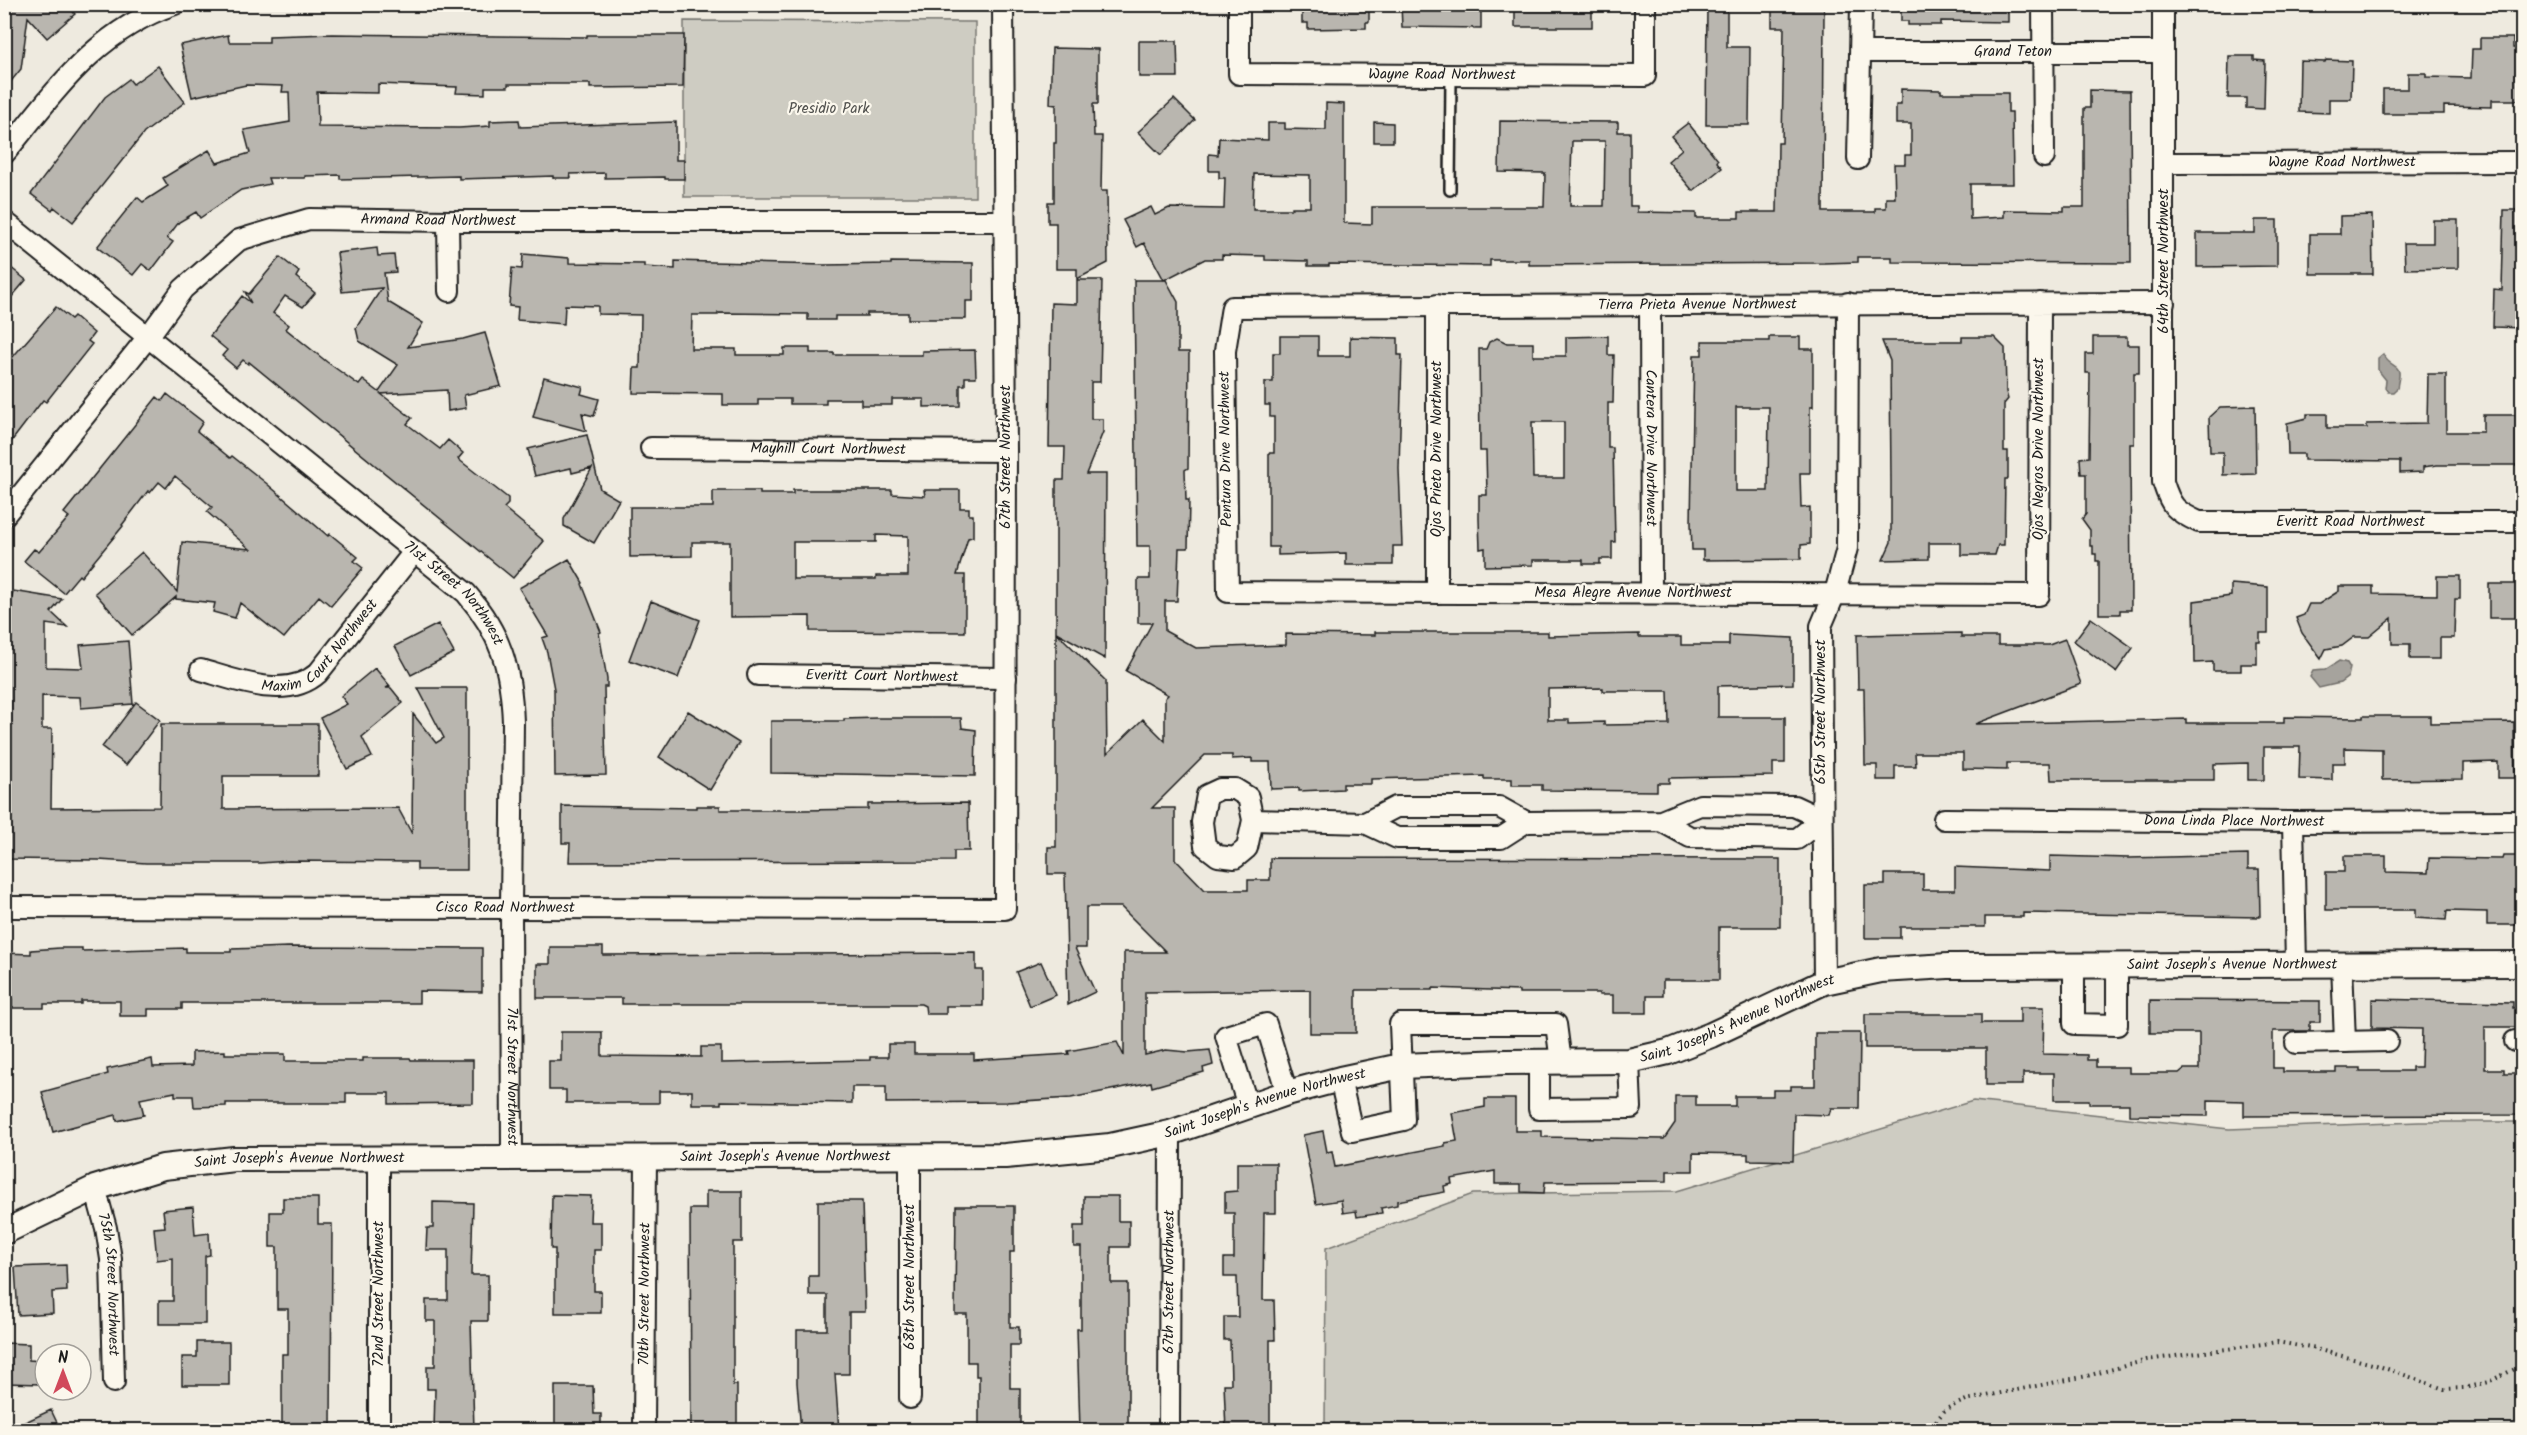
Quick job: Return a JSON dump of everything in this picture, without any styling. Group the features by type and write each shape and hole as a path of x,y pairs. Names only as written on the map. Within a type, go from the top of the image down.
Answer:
{"street":[{"path":"4,154 75,68 100,46 147,14 175,4"},
{"name":"67th Street Northwest","path":"1003,4 1006,451 1005,909"},
{"name":"Wayne Road Northwest","path":"1239,4 1239,74 1451,76 1645,76 1645,4"},
{"path":"1858,159 1862,4"},
{"path":"2043,4 2044,157"},
{"name":"64th Street Northwest","path":"2163,4 2163,482 2169,501 2178,513"},
{"name":"Grand Teton","path":"1861,52 2163,52"},
{"name":"Wayne Road Northwest","path":"2164,163 2523,162"},
{"name":"Armand Road Northwest","path":"4,516 148,337 183,289 239,240 309,219 1004,221"},
{"name":"71st Street Northwest","path":"4,221 466,593 482,611 494,631 508,669 512,691 512,1156"},
{"path":"448,221 449,291"},
{"name":"65th Street Northwest","path":"1824,982 1821,626 1834,593 1847,548 1848,303"},
{"name":"Ojos Negros Drive Northwest","path":"2038,595 2040,303"},
{"name":"Tierra Prieta Avenue Northwest","path":"1232,307 2164,303"},
{"name":"Cantera Drive Northwest","path":"1650,304 1651,593"},
{"name":"Ojos Prieto Drive Northwest","path":"1437,305 1437,593"},
{"name":"Pentura Drive Northwest","path":"1228,592 1225,351 1232,307"},
{"name":"Mayhill Court Northwest","path":"651,448 1006,451"},
{"name":"Everitt Road Northwest","path":"2178,513 2199,522 2523,522"},
{"name":"Maxim Court Northwest","path":"201,670 255,686 292,686 308,682 318,673 414,552"},
{"name":"Mesa Alegre Avenue Northwest","path":"1228,592 2038,595"},
{"name":"Everitt Court Northwest","path":"758,675 1006,678"},
{"path":"1365,823 1396,807 1498,807 1526,822 1661,821 1700,805 1794,806 1822,819 1797,838 1690,837 1661,821"},
{"name":"Dona Linda Place Northwest","path":"1944,819 2523,821"},
{"path":"1253,820 1365,823 1397,838 1501,838 1526,822"},
{"path":"2294,822 2296,965"},
{"name":"Cisco Road Northwest","path":"4,907 1005,909"},
{"path":"2342,964 2345,1042"},
{"name":"Saint Joseph's Avenue Northwest","path":"4,1232 95,1188 164,1167 234,1159 512,1156 910,1157 1050,1153 1110,1146 1170,1133 1287,1093 1340,1078 1401,1066 1629,1061 1668,1052 1711,1035 1824,982 1881,970 1948,966 2523,964"},
{"path":"2074,966 2074,1024 2117,1025 2117,965"},
{"path":"1248,1106 1226,1036 1266,1024 1287,1093"},
{"path":"1340,1078 1352,1131 1404,1120 1400,1024 1556,1024 1539,1108 1631,1108 1629,1061"},
{"path":"2296,1043 2387,1041"},
{"name":"67th Street Northwest","path":"1169,1431 1170,1133"},
{"name":"70th Street Northwest","path":"644,1431 646,1156"},
{"name":"68th Street Northwest","path":"910,1157 910,1398"},
{"name":"72nd Street Northwest","path":"379,1158 379,1431"},
{"name":"75th Street Northwest","path":"95,1188 106,1228 111,1258 114,1382"}],"lane":[{"path":"1450,190 1451,76"}],"path":[{"path":"1928,1431 1946,1409 1966,1400 2087,1376 2147,1360 2277,1342 2316,1348 2366,1362 2444,1389 2464,1388 2488,1382 2523,1363"},
{"path":"2522,1431 2523,1425"}],"green space":[{"name":"Presidio Park","path":"684,21 975,22 975,197 684,197"},
{"path":"1973,1101 2229,1129 2419,1122 2522,1122 2522,1430 1325,1430 1326,1248 1473,1194 1677,1191"}],"shaded area":[{"path":"2383,354 2399,371 2397,388 2393,392 2388,392 2385,388 2386,380 2378,370 2378,358"},
{"path":"2339,661 2347,663 2350,668 2348,677 2340,683 2319,688 2310,677 2313,671 2325,670"}],"building":[{"path":"4,4 66,4 75,14 47,38 28,17 21,69 4,90"},
{"path":"1302,4 1369,4 1369,22 1366,22 1366,28 1308,29 1308,23 1302,23"},
{"path":"1401,4 1481,4 1481,28 1402,27"},
{"path":"1515,4 1592,4 1592,27 1515,27"},
{"path":"1707,4 1727,4 1727,47 1750,47 1749,125 1706,125"},
{"path":"1772,4 1824,4 1823,212 1875,212 1875,208 1886,208 1886,198 1895,198 1894,164 1905,164 1905,155 1911,155 1911,124 1896,124 1896,105 1901,105 1901,89 1941,90 1941,93 2008,93 2008,112 2012,112 2013,184 1970,184 1970,219 2004,217 2004,210 2064,211 2064,207 2084,207 2084,108 2090,108 2090,90 2130,91 2131,263 1892,262 1892,257 1858,257 1858,262 1824,263 1529,265 1529,260 1490,260 1490,266 1329,264 1329,266 1308,266 1308,261 1265,260 1265,256 1222,255 1222,259 1205,259 1164,280 1144,243 1137,247 1123,220 1151,207 1155,215 1169,208 1224,209 1225,178 1219,178 1219,171 1209,171 1209,154 1218,155 1219,138 1268,140 1268,123 1285,123 1285,129 1326,130 1326,103 1344,104 1344,223 1372,224 1372,207 1544,207 1545,173 1499,172 1500,121 1618,122 1618,132 1630,132 1630,206 1637,206 1637,212 1696,213 1696,218 1739,218 1739,212 1777,212 1778,143 1782,143 1784,27 1772,27","holes":["1572,141 1605,141 1604,206 1570,206","1254,174 1310,175 1310,207 1253,209"]},
{"path":"1901,4 2008,4 2008,22 1941,21 1941,25 1908,25 1908,21 1901,21"},
{"path":"332,34 587,37 587,35 684,35 683,87 590,88 590,84 508,84 508,87 485,87 485,94 456,93 457,87 378,84 378,93 317,92 318,127 459,128 490,126 490,121 519,120 520,127 676,122 676,160 684,160 684,179 605,178 605,173 570,174 571,178 553,178 553,176 459,179 459,176 340,179 340,175 268,178 270,184 241,190 200,218 196,212 179,222 167,238 173,242 151,271 142,264 133,275 97,247 137,197 143,202 168,186 163,178 209,150 217,163 250,153 244,130 290,122 289,92 282,92 283,86 246,85 192,97 180,45 228,35 229,42 269,42 269,36"},
{"path":"2480,38 2513,38 2513,48 2523,48 2523,100 2492,100 2492,107 2444,106 2444,114 2383,114 2383,89 2408,89 2408,73 2426,73 2426,77 2471,78 2472,49 2480,49"},
{"path":"1139,41 1177,41 1178,77 1139,77"},
{"path":"1052,48 1098,49 1098,104 1093,104 1094,136 1102,136 1101,191 1107,191 1108,263 1077,279 1077,269 1056,269 1056,223 1048,223 1048,202 1054,202 1054,143 1056,143 1056,105 1050,104"},
{"path":"2229,56 2254,56 2254,60 2265,61 2264,109 2246,108 2246,98 2228,98"},
{"path":"2326,60 2352,61 2351,99 2329,99 2329,113 2299,112 2300,61 2325,62"},
{"path":"158,66 185,102 144,133 73,222 54,207 52,210 31,194 105,97 129,79 133,84"},
{"path":"1174,99 1195,120 1161,155 1138,132"},
{"path":"1374,122 1393,123 1393,142 1374,142"},
{"path":"1688,123 1722,168 1693,191 1668,161 1682,149 1671,136"},
{"path":"2504,210 2523,210 2523,328 2493,327 2494,289 2502,290"},
{"path":"2372,215 2373,274 2310,274 2310,234 2340,234 2340,216"},
{"path":"2255,220 2277,220 2277,266 2197,267 2197,233 2255,233"},
{"path":"2433,220 2458,220 2458,268 2405,269 2404,243 2433,243"},
{"path":"377,248 378,256 394,255 396,272 384,273 388,302 423,323 408,347 463,339 485,333 501,386 464,395 466,408 448,411 447,390 381,394 412,418 407,424 440,449 448,440 463,453 458,459 508,498 508,504 504,508 544,541 513,578 249,362 248,364 243,360 236,368 222,356 227,350 210,336 242,296 251,303 245,292 249,294 280,257 299,272 296,277 315,293 303,307 285,296 273,313 289,325 286,329 327,362 359,385 363,380 379,392 398,365 359,341 356,328 382,288 342,292 337,253"},
{"path":"523,254 569,258 569,263 644,264 644,267 675,269 675,261 824,265 891,264 891,262 973,263 973,301 966,301 966,319 908,319 908,313 835,316 835,320 808,320 808,314 692,315 691,349 736,349 736,355 784,355 784,348 810,348 810,353 834,353 834,355 922,355 922,351 975,350 976,377 965,377 965,385 960,385 960,406 924,407 924,399 892,399 892,405 861,405 861,399 826,399 826,404 790,404 790,399 758,399 758,405 723,405 723,394 633,393 634,368 640,368 641,315 598,314 598,306 565,305 564,324 517,320 518,307 509,306 512,268 522,269"},
{"path":"4,262 26,280 4,306"},
{"path":"1077,280 1102,280 1100,382 1091,382 1091,419 1103,419 1103,432 1086,474 1106,474 1105,659 1056,632 1056,480 1064,480 1065,447 1049,447 1051,303 1077,304"},
{"path":"1134,280 1166,280 1178,302 1178,352 1189,352 1188,468 1185,470 1186,500 1189,500 1188,548 1179,548 1177,601 1165,601 1165,631 1196,648 1286,645 1286,634 1375,635 1375,632 1548,632 1548,636 1639,634 1639,637 1681,637 1681,645 1729,645 1729,635 1793,638 1793,684 1718,686 1718,717 1785,717 1785,763 1773,763 1773,776 1669,778 1669,783 1657,783 1657,791 1542,790 1542,785 1512,785 1512,779 1484,779 1484,776 1371,779 1371,784 1343,784 1343,789 1299,791 1299,788 1271,789 1270,762 1252,762 1252,758 1232,759 1232,755 1205,755 1152,808 1175,808 1175,859 1205,890 1248,890 1248,880 1270,880 1270,858 1780,859 1780,927 1719,927 1719,980 1663,980 1663,996 1647,996 1647,1013 1613,1013 1613,995 1599,995 1599,993 1519,993 1519,991 1433,988 1433,990 1356,990 1356,1033 1310,1033 1310,990 1145,992 1145,1055 1166,1050 1188,1052 1210,1050 1213,1065 1203,1068 1204,1072 1152,1087 1151,1082 1071,1098 1007,1102 886,1103 886,1087 852,1087 852,1103 721,1101 721,1104 692,1104 692,1091 659,1091 659,1103 566,1103 566,1090 549,1090 549,1061 561,1061 561,1032 602,1032 602,1056 701,1057 701,1047 721,1047 721,1063 870,1060 870,1057 888,1057 888,1044 914,1044 914,1054 974,1054 974,1060 1069,1054 1068,1051 1117,1042 1124,1056 1124,952 1166,952 1121,907 1086,907 1086,948 1075,948 1095,992 1068,1005 1065,874 1048,874 1048,847 1056,847 1056,632 1106,681 1107,754 1143,719 1165,741 1165,698 1168,695 1126,671 1152,623 1138,623 1138,579 1150,579 1150,546 1137,546","holes":["1603,688 1603,691 1668,691 1669,724 1604,725 1604,722 1569,723 1569,720 1548,720 1548,689"]},
{"path":"56,307 71,319 74,316 94,333 88,341 92,344 46,402 43,400 4,451 4,367"},
{"path":"1280,336 1318,336 1318,356 1350,356 1350,337 1398,338 1398,355 1402,355 1399,469 1402,546 1393,546 1393,565 1346,565 1346,553 1278,555 1278,547 1269,547 1269,453 1274,453 1274,417 1270,417 1270,405 1265,405 1265,382 1273,382 1273,353 1280,353"},
{"path":"1608,336 1608,355 1614,355 1613,403 1608,403 1608,448 1613,448 1615,542 1612,542 1612,559 1600,559 1600,564 1583,564 1583,560 1533,560 1533,565 1485,566 1485,548 1480,549 1479,519 1479,495 1487,495 1486,451 1480,451 1479,349 1486,349 1489,342 1497,338 1507,343 1533,343 1533,356 1566,356 1566,337","holes":["1532,422 1564,422 1564,478 1533,478"]},
{"path":"1769,337 1800,337 1800,349 1813,349 1810,473 1800,473 1801,508 1810,507 1810,544 1801,545 1801,559 1703,560 1703,550 1692,550 1694,355 1702,355 1702,341 1769,341","holes":["1736,407 1769,407 1768,491 1736,491"]},
{"path":"1962,337 1994,337 2005,348 2008,399 2004,404 2004,451 2008,451 2008,479 2005,479 2004,545 1998,545 1995,555 1961,555 1961,543 1929,543 1929,559 1883,560 1891,542 1891,482 1890,361 1882,341 1962,341"},
{"path":"2093,337 2127,337 2127,345 2139,345 2139,373 2134,373 2134,444 2130,444 2131,610 2120,610 2120,614 2099,614 2099,561 2096,561 2096,554 2093,554 2093,546 2090,546 2090,530 2082,519 2086,514 2086,474 2081,474 2080,458 2089,457 2090,373 2086,373 2086,354 2093,354"},
{"path":"2428,374 2446,374 2446,432 2483,432 2483,415 2523,415 2523,465 2437,465 2423,467 2423,472 2400,473 2400,461 2304,460 2304,454 2288,454 2287,423 2307,418 2307,414 2327,414 2327,428 2367,428 2367,424 2427,423"},
{"path":"544,377 583,387 581,394 599,399 594,416 582,413 586,431 533,417"},
{"path":"167,394 203,422 197,431 266,483 328,536 330,534 358,557 354,561 363,568 331,606 319,596 284,638 240,603 235,618 213,612 215,603 176,599 176,597 132,635 95,593 142,552 177,592 182,542 250,549 207,512 212,507 175,476 166,488 159,482 150,493 148,491 81,577 79,575 64,593 24,561 34,549 39,552 69,517 64,513 157,397 162,401"},
{"path":"2255,406 2256,474 2223,475 2223,452 2210,452 2209,417 2220,407"},
{"path":"587,435 600,489 619,500 594,543 564,526 564,519 592,468 572,473 571,468 535,476 528,449"},
{"path":"793,490 892,490 892,494 925,496 924,490 960,490 960,508 969,508 969,515 973,515 973,537 968,538 957,575 965,575 965,632 810,631 810,616 730,617 730,542 692,542 692,556 630,557 630,507 713,507 713,491 793,494","holes":["876,535 908,536 908,576 876,576 876,579 793,579 793,542 876,542"]},
{"path":"569,559 583,583 601,632 599,633 607,679 607,687 604,687 606,775 555,776 554,689 542,638 548,636 519,588"},
{"path":"2437,576 2460,576 2460,599 2455,599 2454,638 2440,638 2440,659 2410,659 2410,644 2392,644 2392,618 2369,637 2354,637 2342,646 2326,649 2321,659 2302,633 2296,618 2304,615 2309,604 2319,604 2339,591 2339,586 2373,586 2373,594 2437,595"},
{"path":"2231,584 2268,587 2268,633 2260,633 2260,642 2257,642 2257,664 2241,664 2241,671 2213,671 2213,662 2195,663 2194,601 2231,596"},
{"path":"2489,584 2523,584 2523,618 2489,618"},
{"path":"13,591 62,599 51,612 67,627 46,624 46,667 83,668 80,645 128,641 133,704 81,708 80,697 42,696 42,729 52,729 51,808 160,807 161,724 318,724 318,776 223,776 223,809 398,808 412,834 413,714 436,743 444,738 418,688 467,688 467,870 417,870 417,862 146,863 4,859 4,634"},
{"path":"651,601 700,620 678,678 629,660"},
{"path":"2091,618 2133,648 2116,672 2074,641"},
{"path":"438,624 454,653 411,675 395,646"},
{"path":"1961,633 1961,637 1998,637 1998,645 2049,645 2065,639 2081,684 1975,724 2186,719 2186,723 2284,723 2284,717 2363,718 2363,716 2430,716 2430,723 2514,722 2515,778 2498,778 2498,762 2463,763 2463,779 2382,780 2382,749 2345,748 2345,763 2332,763 2332,780 2299,779 2300,747 2264,747 2264,780 2248,780 2248,763 2214,764 2214,780 2051,780 2050,763 2007,763 2007,770 1963,769 1963,753 1915,753 1916,766 1895,766 1895,780 1877,780 1877,765 1865,765 1864,689 1858,689 1857,635"},
{"path":"375,668 390,686 386,688 391,688 403,703 362,737 372,757 347,769 320,718 347,704 341,696"},
{"path":"136,702 160,720 126,765 102,747"},
{"path":"688,711 739,743 710,790 659,757"},
{"path":"961,718 962,728 976,730 975,776 771,773 771,721 844,721 844,719"},
{"path":"968,803 969,851 954,851 954,861 569,862 570,843 562,843 562,806 696,808 696,806 720,806 720,810 803,810 868,809 868,804"},
{"path":"2248,855 2248,869 2259,869 2260,917 2023,913 2023,917 1985,917 1985,927 1900,927 1900,938 1865,938 1865,885 1885,885 1885,874 1923,874 1923,890 1955,890 1955,867 2050,871 2050,856 2129,858"},
{"path":"2344,856 2386,856 2386,872 2428,873 2429,858 2502,859 2503,856 2522,856 2522,925 2487,925 2487,912 2447,911 2446,920 2415,918 2415,910 2326,910 2326,872 2344,872"},
{"path":"550,947 603,947 603,955 976,953 976,970 983,970 983,1006 946,1006 946,1014 926,1014 925,1006 921,1004 622,1004 622,998 537,998 537,964 550,964"},
{"path":"60,948 82,948 82,951 186,948 186,952 231,952 231,949 482,948 482,992 419,991 419,1003 182,1003 182,1009 148,1009 148,1016 120,1016 120,1001 81,1001 81,1004 44,1004 44,1008 12,1008 12,999 4,999 4,953 31,954 31,950"},
{"path":"1041,962 1056,995 1030,1006 1016,972"},
{"path":"2372,999 2513,1002 2513,1008 2523,1008 2523,1027 2485,1027 2485,1069 2504,1069 2504,1073 2523,1073 2523,1115 2244,1116 2244,1101 2208,1100 2208,1116 2129,1115 2129,1104 2089,1104 2089,1100 2054,1100 2054,1073 2023,1073 2023,1085 1986,1085 1986,1048 1865,1048 1865,1014 1981,1014 1981,1023 2020,1023 2020,1007 2044,1007 2043,1054 2087,1055 2087,1060 2096,1060 2096,1067 2129,1067 2129,1073 2179,1073 2184,1069 2199,1069 2199,1033 2150,1033 2150,1000 2320,1001 2320,1022 2310,1022 2310,1031 2273,1031 2273,1068 2283,1068 2283,1072 2336,1072 2336,1068 2360,1068 2360,1071 2412,1071 2412,1067 2421,1067 2422,1029 2372,1028"},
{"path":"1815,1033 1860,1033 1859,1108 1831,1108 1829,1115 1794,1114 1793,1161 1748,1160 1748,1154 1693,1153 1693,1171 1667,1171 1667,1181 1545,1182 1544,1193 1521,1192 1521,1184 1495,1184 1495,1171 1451,1179 1452,1184 1444,1186 1445,1192 1397,1201 1397,1205 1381,1208 1382,1213 1357,1217 1356,1211 1343,1213 1341,1200 1316,1204 1303,1135 1323,1131 1327,1152 1332,1151 1335,1167 1445,1146 1445,1143 1457,1141 1452,1113 1485,1107 1485,1099 1515,1099 1515,1131 1542,1131 1542,1137 1664,1139 1675,1123 1675,1096 1696,1096 1696,1106 1735,1106 1735,1096 1773,1096 1773,1090 1791,1090 1791,1086 1815,1086"},
{"path":"225,1051 225,1054 285,1054 285,1061 363,1061 363,1058 473,1060 473,1103 389,1104 389,1093 346,1093 346,1103 226,1103 226,1106 194,1107 193,1096 175,1096 175,1092 140,1099 144,1115 117,1121 116,1115 53,1132 42,1092 108,1074 107,1069 152,1059 153,1067 192,1066 192,1052"},
{"path":"1237,1163 1276,1163 1276,1213 1264,1213 1263,1300 1274,1300 1275,1340 1270,1340 1270,1431 1226,1431 1224,1384 1231,1384 1230,1340 1224,1340 1224,1317 1238,1317 1237,1277 1224,1277 1224,1258 1234,1258 1234,1213 1225,1213 1225,1192 1237,1191"},
{"path":"706,1191 742,1191 742,1242 733,1242 733,1385 737,1385 737,1430 691,1430 690,1209 706,1209"},
{"path":"552,1195 591,1196 590,1222 601,1222 601,1250 594,1250 594,1291 601,1291 601,1313 555,1313 555,1249 551,1249"},
{"path":"1084,1196 1118,1196 1118,1221 1129,1221 1129,1247 1111,1247 1111,1283 1128,1283 1128,1430 1080,1430 1077,1329 1081,1329 1081,1247 1074,1247 1074,1226 1084,1226"},
{"path":"283,1198 318,1198 318,1224 332,1224 331,1431 282,1431 282,1354 288,1354 288,1309 277,1309 277,1247 270,1247 270,1212 283,1212"},
{"path":"818,1201 862,1201 865,1312 849,1312 849,1374 835,1374 839,1431 801,1431 797,1383 797,1330 827,1330 827,1295 809,1295 809,1276 818,1276"},
{"path":"433,1202 473,1203 471,1275 488,1275 488,1321 471,1321 474,1431 434,1431 435,1389 427,1389 427,1366 435,1366 435,1321 426,1321 426,1300 448,1300 448,1250 426,1250 427,1228 433,1228"},
{"path":"956,1206 1014,1206 1014,1252 1010,1252 1010,1327 1019,1327 1019,1345 1010,1345 1010,1388 1020,1388 1020,1431 979,1431 979,1376 976,1376 976,1362 967,1362 967,1314 955,1314"},
{"path":"193,1207 195,1235 209,1233 210,1255 205,1256 205,1324 159,1324 159,1301 173,1301 173,1258 157,1260 154,1228 165,1227 163,1210"},
{"path":"66,1265 67,1291 52,1292 53,1313 18,1315 15,1267"},
{"path":"197,1342 229,1342 229,1385 182,1385 182,1357 197,1357"},
{"path":"4,1343 29,1344 29,1360 33,1360 33,1384 4,1383"},
{"path":"555,1386 593,1386 594,1414 601,1414 601,1431 555,1431"},
{"path":"51,1410 61,1431 6,1431"}]}
